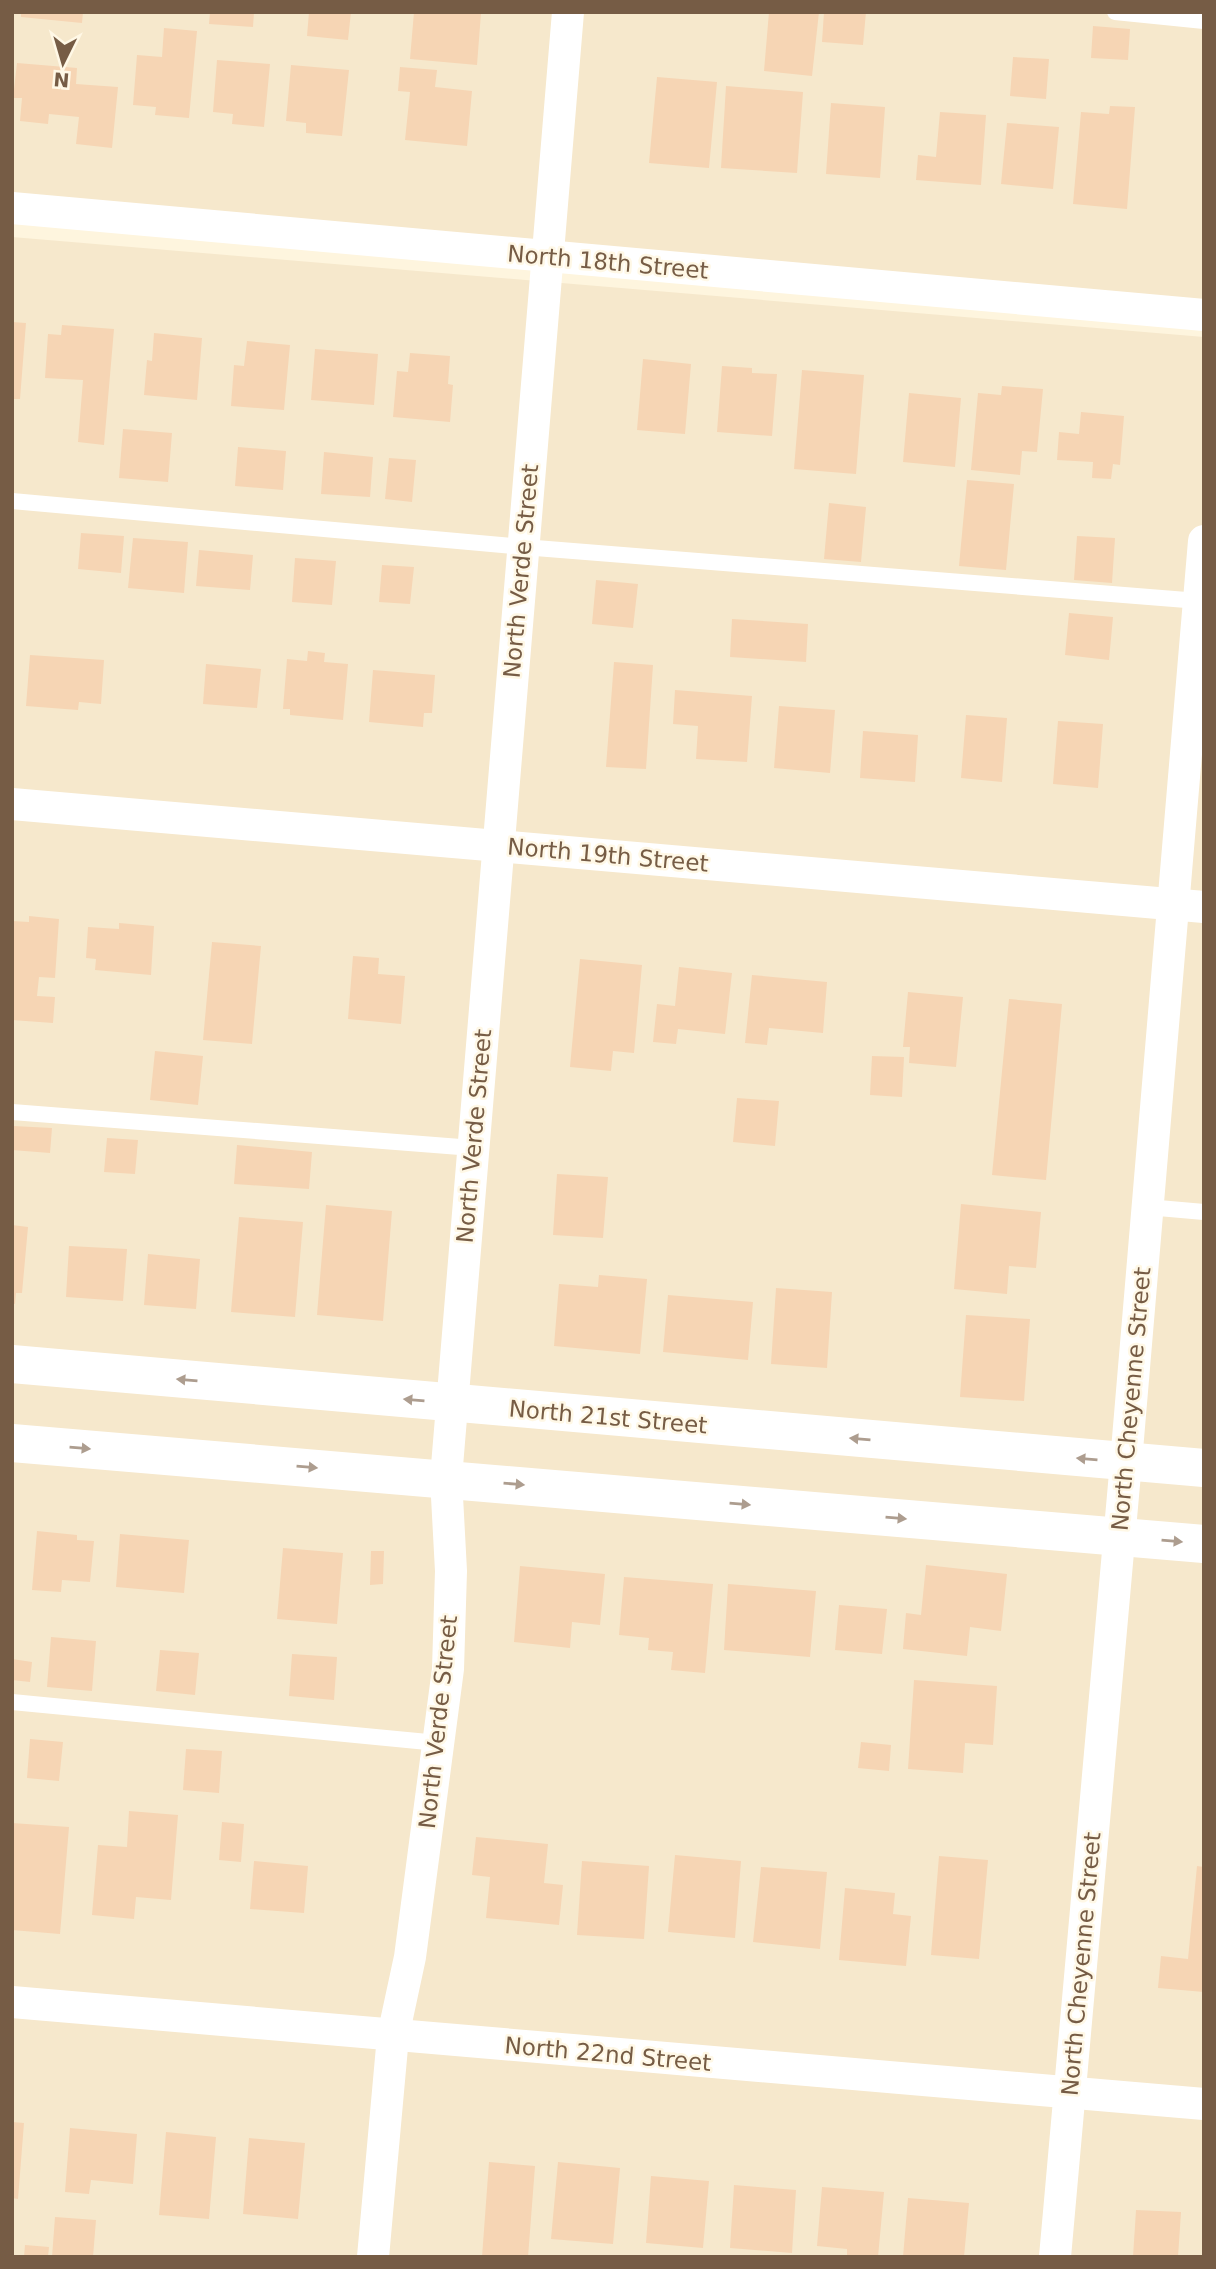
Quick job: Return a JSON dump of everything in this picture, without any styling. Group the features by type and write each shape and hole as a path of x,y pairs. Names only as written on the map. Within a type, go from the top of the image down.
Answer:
{"main road":[{"name":"North 21st Street","path":"12,1364 1204,1468"},
{"path":"12,1443 1204,1544"}],"street":[{"name":"North Verde Street","path":"373,2257 393,2036 410,1957 448,1669 451,1571 446,1478 568,12"},
{"name":"North 18th Street","path":"12,208 1204,315"},
{"name":"North Cheyenne Street","path":"1055,2257 1204,541"},
{"name":"North 19th Street","path":"12,804 1204,907"},
{"name":"North 22nd Street","path":"12,2002 1204,2104"}],"lane":[{"path":"1115,12 1204,21"},
{"path":"12,500 523,547 1199,601"},
{"path":"12,1112 473,1148"},
{"path":"1147,1207 1204,1212"},
{"path":"12,1702 438,1743"}],"shaded area":[{"path":"12,12 1204,12 1204,318 12,212"},
{"path":"12,237 1204,337 1204,2257 12,2257"}],"building":[{"path":"21,12 83,12 82,23 21,17"},
{"path":"210,12 254,12 253,27 209,24"},
{"path":"309,12 351,12 348,40 307,36"},
{"path":"414,12 481,13 477,65 410,59"},
{"path":"769,12 819,12 812,76 764,71"},
{"path":"824,12 866,12 863,45 822,42"},
{"path":"1093,26 1130,29 1128,60 1091,58"},
{"path":"164,28 197,31 189,118 155,115 156,107 133,105 137,55 162,57"},
{"path":"1013,57 1049,59 1046,99 1010,96"},
{"path":"217,60 270,64 264,127 232,124 233,114 213,112"},
{"path":"17,63 77,68 76,84 118,87 112,148 76,144 79,117 49,114 48,124 20,121 22,98 13,98"},
{"path":"291,65 349,70 342,136 306,133 306,123 286,121"},
{"path":"400,67 437,70 435,87 472,91 467,146 405,140 410,92 398,91"},
{"path":"657,77 717,82 709,168 649,163"},
{"path":"726,86 803,92 797,173 721,168"},
{"path":"831,103 885,107 880,178 826,174"},
{"path":"1110,106 1135,107 1127,209 1073,204 1081,112 1109,114"},
{"path":"940,112 986,115 981,185 916,180 918,155 936,157"},
{"path":"1007,123 1059,127 1053,189 1001,184"},
{"path":"12,322 26,323 20,399 12,399"},
{"path":"62,325 114,329 104,445 78,442 83,380 45,378 48,334 61,335"},
{"path":"154,333 202,338 197,400 144,395 147,360 152,361"},
{"path":"247,341 290,345 284,410 231,406 234,365 244,366"},
{"path":"315,349 378,354 374,405 311,400"},
{"path":"410,353 450,356 448,384 453,385 450,422 393,417 397,371 408,372"},
{"path":"643,359 691,364 685,434 637,430"},
{"path":"722,366 752,368 752,373 777,374 772,436 717,432"},
{"path":"802,370 864,375 856,474 794,469"},
{"path":"1002,386 1043,389 1037,452 1022,451 1020,475 971,470 978,393 1001,395"},
{"path":"909,393 961,398 955,467 903,462"},
{"path":"1081,412 1124,416 1120,465 1113,464 1111,479 1092,478 1093,462 1057,460 1059,432 1079,434"},
{"path":"123,429 172,433 168,482 119,478"},
{"path":"238,447 286,451 283,490 235,486"},
{"path":"324,452 373,457 370,497 321,494"},
{"path":"389,458 416,460 412,502 385,499"},
{"path":"967,480 1014,484 1006,570 959,566"},
{"path":"829,503 866,507 861,562 824,559"},
{"path":"81,533 124,536 121,573 78,569"},
{"path":"1077,536 1115,538 1112,583 1074,580"},
{"path":"133,538 188,542 184,593 128,588"},
{"path":"199,550 253,555 250,590 196,586"},
{"path":"295,558 336,561 332,605 292,602"},
{"path":"382,565 414,567 410,604 379,602"},
{"path":"596,580 638,584 633,628 592,624"},
{"path":"1069,613 1113,617 1109,660 1065,655"},
{"path":"732,619 808,624 806,662 730,657"},
{"path":"308,651 325,653 324,662 348,664 343,720 290,715 290,709 283,709 287,659 307,661"},
{"path":"30,655 104,660 101,704 79,702 78,710 26,706"},
{"path":"614,662 653,665 646,769 606,767"},
{"path":"206,664 261,669 257,708 203,704"},
{"path":"373,670 435,675 432,713 424,713 423,727 369,722"},
{"path":"675,690 752,696 747,762 696,759 698,726 673,724"},
{"path":"779,706 835,710 830,773 774,768"},
{"path":"966,715 1007,718 1002,782 961,778"},
{"path":"1058,721 1103,724 1098,788 1053,784"},
{"path":"863,731 918,735 915,782 860,778"},
{"path":"29,916 59,919 55,978 39,977 37,996 55,997 53,1023 12,1020 12,921 29,922"},
{"path":"119,923 154,926 151,975 95,970 96,959 86,958 88,927 119,929"},
{"path":"212,942 261,946 252,1044 203,1040"},
{"path":"353,956 379,958 378,974 405,976 401,1024 348,1019"},
{"path":"580,959 642,965 634,1053 613,1051 611,1071 570,1067"},
{"path":"679,967 732,973 725,1034 678,1029 676,1044 653,1042 657,1004 675,1006"},
{"path":"752,975 827,982 823,1033 769,1028 767,1045 745,1043"},
{"path":"908,992 963,997 956,1067 909,1063 910,1047 903,1047"},
{"path":"1009,999 1062,1004 1046,1180 992,1175"},
{"path":"155,1051 203,1056 198,1105 150,1100"},
{"path":"872,1056 904,1057 902,1097 870,1095"},
{"path":"737,1098 779,1101 775,1146 733,1142"},
{"path":"13,1126 52,1128 50,1153 12,1150"},
{"path":"107,1138 138,1140 135,1174 104,1172"},
{"path":"237,1145 312,1152 309,1189 234,1184"},
{"path":"557,1174 608,1177 603,1238 553,1235"},
{"path":"961,1204 1041,1212 1036,1268 1009,1266 1007,1294 954,1289"},
{"path":"326,1205 392,1211 383,1321 317,1315"},
{"path":"239,1217 303,1222 295,1317 231,1312"},
{"path":"12,1225 28,1227 22,1293 16,1293 15,1304 12,1303"},
{"path":"69,1246 127,1249 123,1301 66,1297"},
{"path":"148,1254 200,1259 196,1309 144,1305"},
{"path":"599,1275 647,1279 640,1354 554,1346 559,1284 598,1287"},
{"path":"776,1288 832,1292 827,1368 771,1364"},
{"path":"668,1295 753,1302 748,1360 663,1352"},
{"path":"966,1315 1030,1319 1024,1401 960,1397"},
{"path":"37,1531 77,1535 77,1540 94,1541 90,1582 62,1580 61,1592 32,1590"},
{"path":"120,1534 189,1540 184,1593 116,1587"},
{"path":"283,1548 343,1553 337,1624 277,1619"},
{"path":"371,1551 384,1551 383,1584 370,1585"},
{"path":"926,1565 1007,1574 1001,1631 970,1627 967,1656 903,1649 906,1613 921,1615"},
{"path":"520,1566 605,1574 600,1625 572,1622 570,1648 514,1642"},
{"path":"624,1577 713,1584 705,1673 671,1670 673,1652 648,1650 649,1638 619,1635"},
{"path":"728,1584 816,1591 810,1657 724,1650"},
{"path":"839,1605 887,1609 882,1654 835,1650"},
{"path":"51,1637 96,1641 92,1691 47,1687"},
{"path":"160,1650 199,1653 195,1695 156,1691"},
{"path":"292,1654 337,1657 334,1700 289,1696"},
{"path":"12,1659 32,1662 30,1682 12,1680"},
{"path":"914,1680 997,1686 993,1745 965,1743 963,1773 908,1769"},
{"path":"30,1739 63,1742 59,1781 27,1778"},
{"path":"861,1742 891,1745 889,1771 858,1768"},
{"path":"186,1749 222,1751 219,1793 183,1790"},
{"path":"129,1811 178,1815 171,1900 136,1897 134,1919 92,1915 98,1845 127,1847"},
{"path":"222,1822 244,1824 241,1862 219,1860"},
{"path":"12,1823 69,1827 60,1934 12,1930"},
{"path":"476,1837 548,1844 544,1883 563,1885 559,1925 486,1918 490,1877 472,1875"},
{"path":"675,1855 741,1861 735,1938 668,1932"},
{"path":"939,1856 988,1860 979,1959 931,1955"},
{"path":"254,1861 308,1866 304,1913 250,1909"},
{"path":"582,1861 649,1866 644,1939 577,1935"},
{"path":"1197,1866 1204,1867 1204,1992 1158,1988 1161,1956 1188,1959"},
{"path":"761,1867 827,1872 820,1949 753,1942"},
{"path":"845,1888 895,1893 893,1914 911,1916 906,1966 839,1960"},
{"path":"12,2122 24,2123 18,2199 12,2198"},
{"path":"70,2128 137,2134 133,2184 91,2180 89,2194 65,2192"},
{"path":"166,2132 216,2137 209,2219 159,2215"},
{"path":"249,2138 305,2143 298,2219 243,2214"},
{"path":"489,2162 535,2166 528,2257 482,2257"},
{"path":"558,2162 620,2168 613,2244 551,2239"},
{"path":"651,2176 709,2181 703,2248 646,2243"},
{"path":"734,2185 796,2190 792,2253 730,2248"},
{"path":"822,2187 884,2192 878,2257 847,2257 847,2249 817,2246"},
{"path":"908,2198 969,2203 964,2257 903,2257"},
{"path":"1136,2210 1181,2212 1178,2257 1133,2257"},
{"path":"55,2217 96,2220 93,2257 52,2257"},
{"path":"25,2245 49,2247 48,2257 24,2257"}]}
